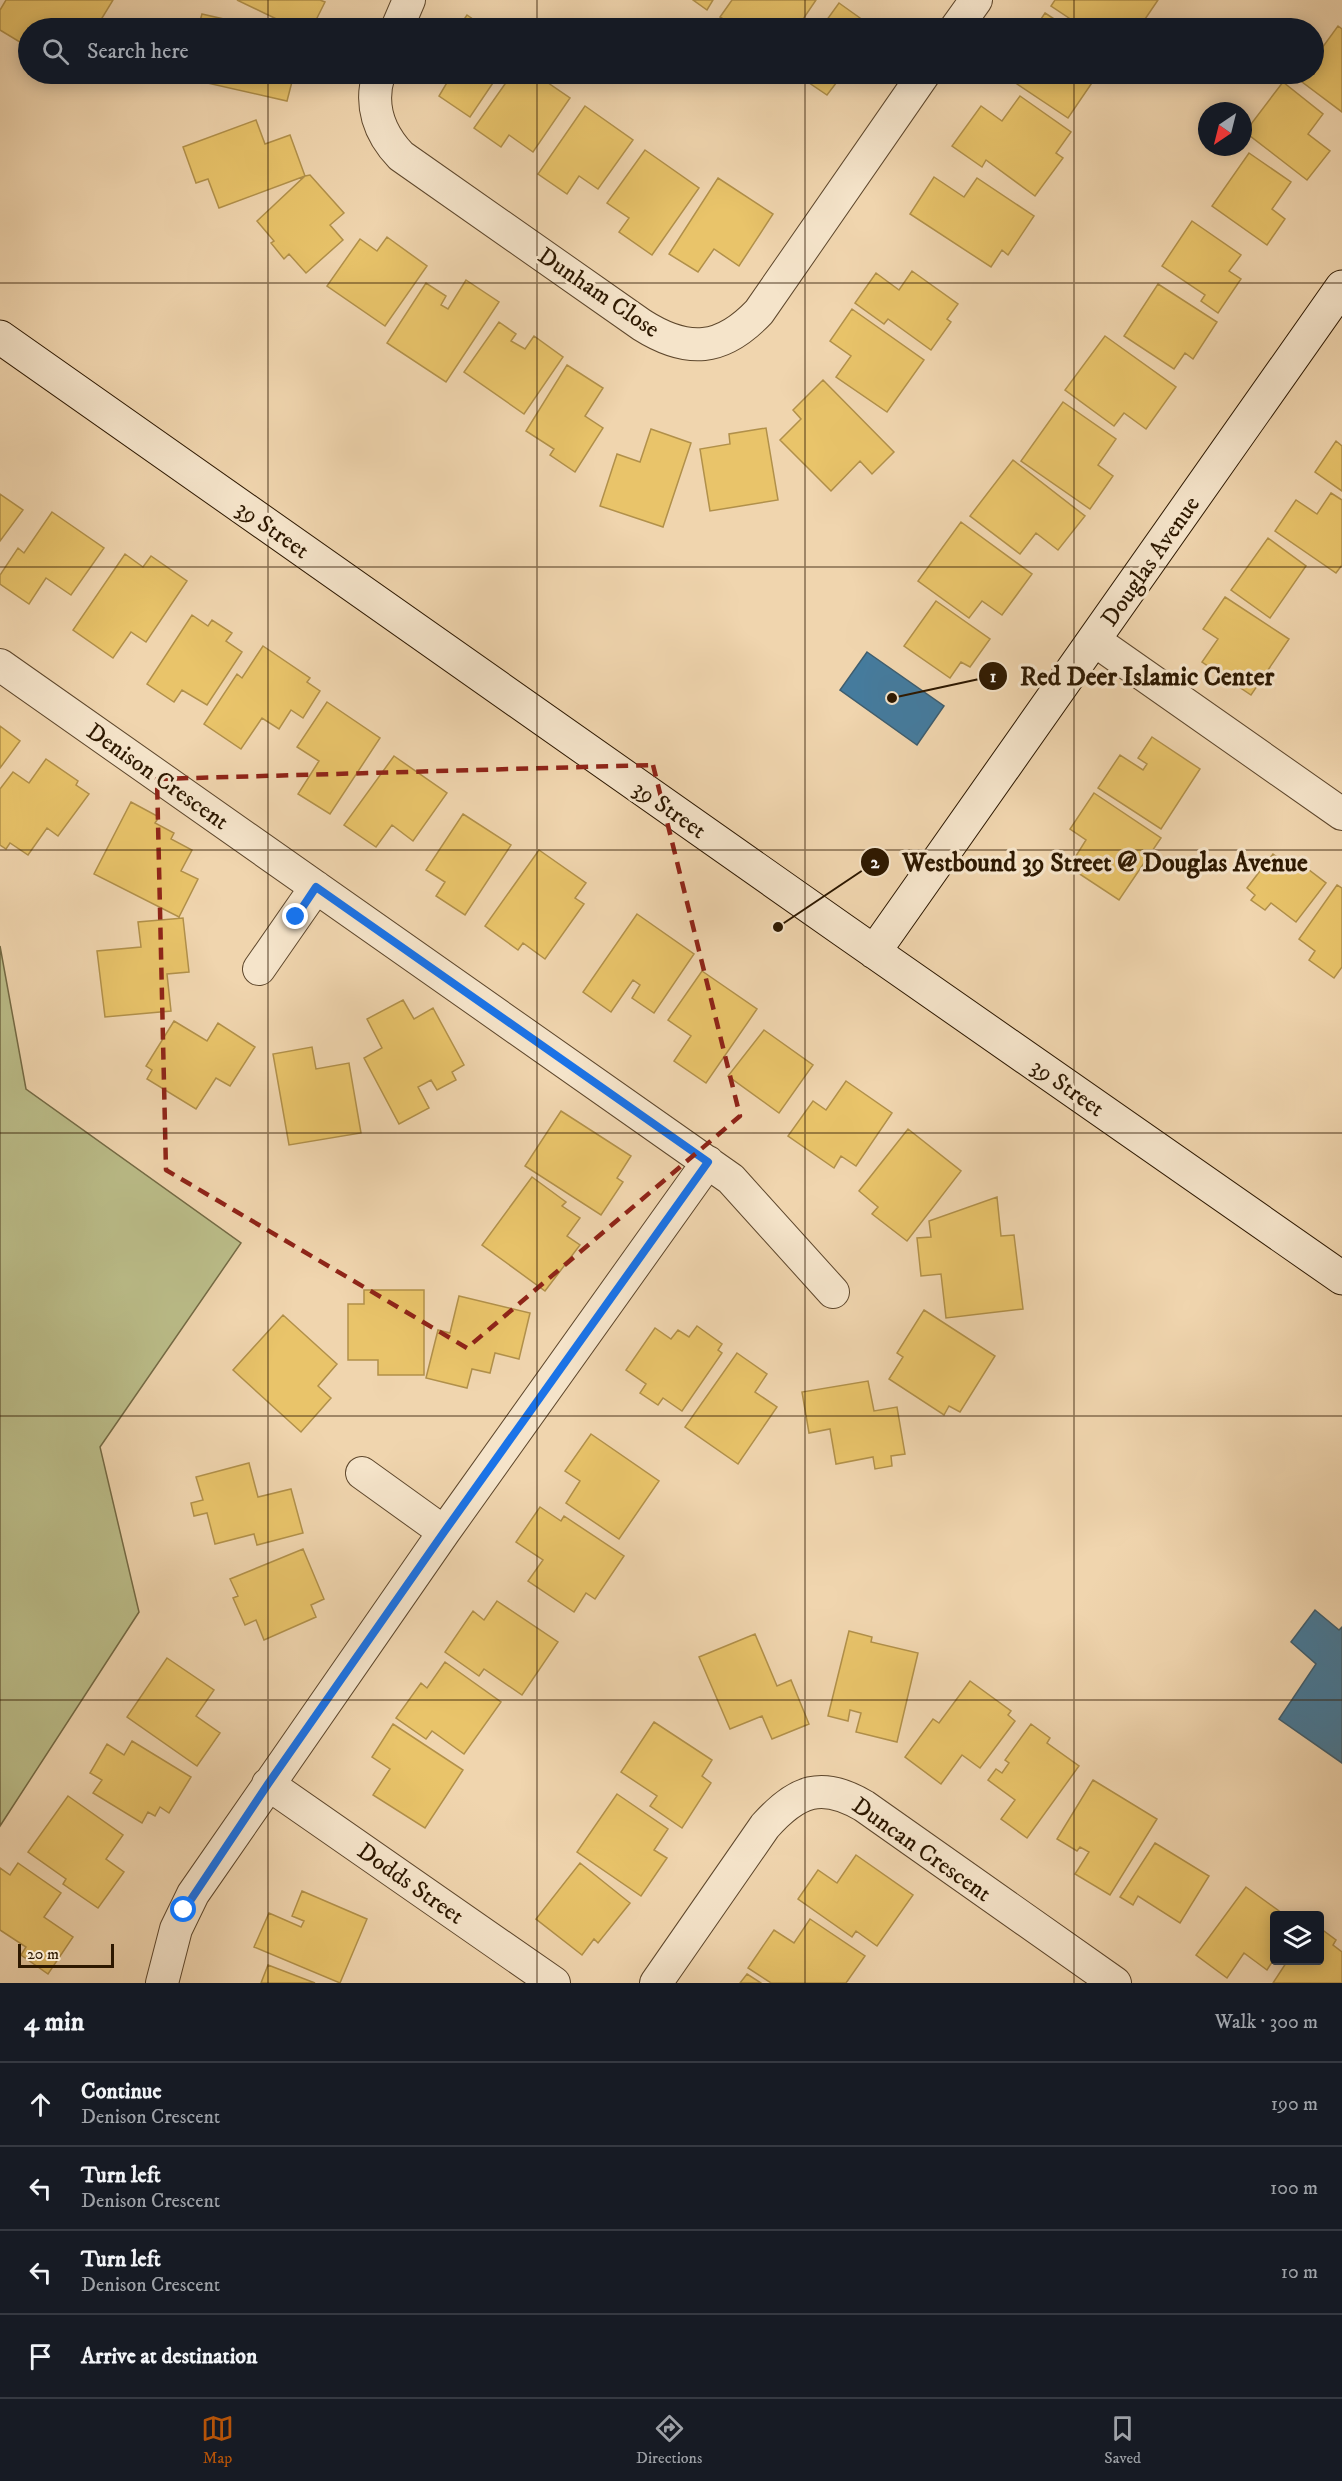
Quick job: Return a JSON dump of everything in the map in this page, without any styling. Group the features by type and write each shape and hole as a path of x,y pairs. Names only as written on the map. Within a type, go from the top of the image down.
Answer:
{"street":[{"path":"401,18 409,0"},
{"name":"Dunham Close","path":"377,84 375,100 377,118 388,143 401,156 642,325 674,341 693,344 714,343 730,337 759,312 917,84"},
{"name":"Douglas Avenue","path":"874,952 1342,287"},
{"name":"39 Street","path":"0,338 1342,1278"},
{"path":"1094,640 1342,814"},
{"name":"Denison Crescent","path":"0,665 732,1179 833,1292"},
{"path":"259,969 316,887"},
{"path":"162,1983 176,1929 184,1910 268,1784 444,1532 708,1162"},
{"path":"362,1473 444,1532"},
{"name":"Dodds Street","path":"268,1784 554,1983"},
{"name":"Duncan Crescent","path":"656,1983 765,1826 786,1805 799,1796 816,1791 832,1791 864,1806 1115,1983"}],"highlighted area":[{"path":"653,765 740,1116 467,1348 166,1170 157,779"}],"green space":[{"path":"0,946 26,1089 241,1243 100,1447 139,1612 0,1826"}],"building: Homes":[{"path":"6,0 113,0 102,18 18,18 18,41 0,30 0,10"},
{"path":"237,0 320,0 325,2 317,18 274,18"},
{"path":"693,0 713,0 707,10"},
{"path":"732,0 816,0 804,18 720,17"},
{"path":"1055,0 1158,0 1146,18 1069,18 1051,6"},
{"path":"839,3 860,18 828,18"},
{"path":"1045,13 1053,18 1042,18"},
{"path":"202,14 219,18 201,18"},
{"path":"1338,26 1342,29 1342,112 1305,84 1324,84 1324,45"},
{"path":"212,84 291,84 287,101"},
{"path":"446,84 492,84 470,117 439,96"},
{"path":"505,84 550,84 570,98 533,152 509,135 501,147 474,128"},
{"path":"811,84 835,84 827,95"},
{"path":"1017,84 1091,84 1068,118"},
{"path":"1281,84 1286,84 1323,114 1308,134 1330,151 1307,180 1252,137 1252,123"},
{"path":"1020,96 1071,132 1056,153 1063,158 1035,196 986,160 982,167 952,146 981,106 1002,121"},
{"path":"585,106 633,140 598,189 579,176 567,194 538,174"},
{"path":"256,120 265,144 290,135 305,176 219,208 208,179 196,183 183,147"},
{"path":"645,150 699,188 652,255 619,232 629,218 607,203"},
{"path":"1252,155 1291,182 1272,209 1285,219 1267,245 1212,206 1247,156"},
{"path":"310,175 344,213 330,225 343,240 306,273 289,254 284,259 271,243 274,241 257,221 305,176"},
{"path":"934,177 964,197 977,178 1034,216 1008,255 1002,250 991,267 910,214"},
{"path":"718,178 773,214 739,266 714,249 698,272 669,254"},
{"path":"1192,221 1241,255 1229,271 1241,279 1218,313 1201,301 1205,295 1162,266"},
{"path":"387,237 427,266 385,326 327,286 360,239 377,251"},
{"path":"912,271 958,304 947,319 951,322 931,350 888,319 884,324 855,303 876,273 899,290"},
{"path":"466,280 499,302 446,382 387,343 426,283 446,296 441,305 448,309"},
{"path":"1158,284 1217,322 1193,359 1185,353 1174,369 1124,336"},
{"path":"852,309 924,360 887,412 836,377 851,356 830,341"},
{"path":"499,322 516,334 511,341 525,349 534,336 563,357 524,414 464,372"},
{"path":"1105,336 1176,387 1146,429 1124,413 1114,426 1065,390"},
{"path":"567,365 603,388 585,416 603,428 575,472 550,455 554,449 526,431"},
{"path":"823,380 894,452 872,474 860,461 831,491 780,440 801,419 793,410"},
{"path":"1063,402 1116,439 1098,465 1113,476 1090,509 1021,461"},
{"path":"766,428 778,500 710,511 700,449 730,444 729,434"},
{"path":"651,429 691,443 663,527 600,506 617,454 640,462"},
{"path":"1336,441 1342,446 1342,491 1315,472"},
{"path":"1013,460 1085,516 1058,550 1036,533 1020,554 970,516"},
{"path":"1331,493 1342,500 1342,565 1336,573 1275,531 1296,500 1317,514"},
{"path":"0,494 23,510 0,541"},
{"path":"52,512 104,548 71,595 46,578 29,604 0,584 0,575 18,548 24,553"},
{"path":"961,522 1032,574 1002,615 982,601 969,618 918,581"},
{"path":"1268,538 1306,566 1270,618 1231,590"},
{"path":"125,554 143,567 151,556 187,581 146,642 131,632 113,658 73,630"},
{"path":"1225,597 1289,639 1251,695 1202,662 1218,639 1203,629"},
{"path":"936,601 990,639 970,667 961,662 950,678 904,646"},
{"path":"192,615 208,626 212,620 232,633 226,641 242,652 207,705 182,690 174,702 147,684"},
{"path":"263,646 310,678 307,682 320,691 303,718 291,710 279,729 262,718 241,749 204,724 237,674 242,678"},
{"path":"327,702 380,738 330,814 298,794 319,761 297,747"},
{"path":"0,726 20,741 0,768"},
{"path":"1152,737 1200,769 1161,829 1098,788 1120,755 1143,770 1147,764 1138,758"},
{"path":"394,756 447,793 413,841 392,825 376,847 344,825"},
{"path":"46,759 78,781 76,785 89,794 58,836 47,828 28,855 10,843 6,849 0,845 0,789 13,772 29,783"},
{"path":"1094,793 1161,838 1119,900 1069,867 1086,840 1070,829"},
{"path":"131,802 159,817 155,823 174,833 171,839 192,850 181,871 198,879 179,917 94,874"},
{"path":"463,814 511,845 465,915 436,896 445,882 426,870"},
{"path":"539,850 586,883 575,898 584,904 545,959 523,943 518,950 485,926"},
{"path":"1273,854 1294,870 1300,863 1326,883 1296,922 1271,903 1265,910 1251,900 1255,895 1247,888"},
{"path":"1337,885 1342,888 1342,967 1334,978 1309,960 1315,951 1299,939"},
{"path":"637,914 694,954 654,1013 632,998 640,985 633,980 611,1012 583,992"},
{"path":"183,918 189,972 167,974 171,1011 105,1017 97,951 141,947 138,922"},
{"path":"702,971 757,1009 706,1083 674,1061 691,1036 668,1020"},
{"path":"403,1000 414,1019 433,1008 464,1065 452,1072 456,1080 437,1090 431,1080 418,1087 429,1108 399,1124 364,1058 382,1048 367,1019"},
{"path":"174,1021 207,1041 218,1023 255,1047 230,1086 216,1078 196,1109 147,1079 152,1070 146,1066"},
{"path":"764,1030 813,1065 779,1113 728,1076"},
{"path":"312,1047 316,1069 349,1063 361,1133 289,1145 273,1054"},
{"path":"846,1081 892,1113 856,1166 841,1156 834,1168 788,1136 813,1101 826,1110"},
{"path":"561,1111 631,1156 617,1178 623,1182 601,1215 525,1166"},
{"path":"908,1129 961,1171 907,1241 872,1214 878,1207 859,1191"},
{"path":"532,1177 566,1202 562,1206 580,1218 567,1236 580,1245 545,1291 482,1245"},
{"path":"997,1197 1001,1236 1014,1235 1023,1309 946,1318 941,1274 921,1276 917,1238 931,1237 929,1221"},
{"path":"364,1290 424,1290 424,1375 378,1375 378,1360 348,1360 348,1304 364,1304"},
{"path":"459,1296 530,1313 519,1359 495,1353 490,1373 472,1369 467,1388 426,1378 438,1330 450,1333"},
{"path":"924,1310 995,1356 960,1412 949,1406 944,1415 889,1379 903,1357 897,1353"},
{"path":"283,1315 337,1364 318,1386 331,1398 301,1432 233,1370"},
{"path":"697,1326 722,1344 718,1350 722,1353 682,1411 663,1398 658,1405 640,1393 646,1384 626,1370 655,1328 671,1339 678,1330 689,1337"},
{"path":"737,1353 767,1374 755,1392 777,1407 738,1464 685,1427"},
{"path":"868,1381 874,1411 897,1407 905,1454 891,1456 892,1466 875,1469 873,1457 836,1464 830,1429 809,1433 802,1392"},
{"path":"591,1434 659,1481 619,1539 566,1503 580,1481 565,1471"},
{"path":"249,1463 258,1497 291,1489 303,1533 257,1545 254,1534 215,1544 207,1513 194,1516 191,1503 203,1500 196,1477"},
{"path":"540,1507 561,1521 564,1516 624,1556 595,1599 586,1593 574,1612 528,1581 543,1560 516,1542"},
{"path":"303,1549 324,1599 311,1605 316,1617 264,1640 256,1620 245,1625 233,1598 238,1596 230,1579"},
{"path":"497,1601 558,1642 522,1695 484,1669 479,1676 445,1652 473,1611 484,1620"},
{"path":"849,1631 872,1637 871,1642 918,1653 897,1742 856,1732 861,1713 850,1710 848,1721 828,1716"},
{"path":"755,1634 777,1686 791,1680 809,1724 772,1739 762,1716 730,1729 699,1657"},
{"path":"167,1658 214,1690 196,1716 220,1733 197,1766 127,1717"},
{"path":"445,1662 501,1702 464,1754 432,1731 426,1739 396,1718 421,1683 427,1688"},
{"path":"970,1681 1011,1711 1008,1715 1015,1721 980,1768 962,1755 941,1784 905,1757 933,1719 939,1723"},
{"path":"654,1722 712,1760 702,1776 711,1783 682,1828 650,1806 657,1796 621,1772"},
{"path":"393,1724 463,1770 425,1828 373,1795 390,1769 372,1757"},
{"path":"1031,1724 1050,1738 1047,1743 1079,1766 1027,1838 1001,1819 1015,1800 988,1780 996,1769 1002,1773 1009,1763 1005,1760"},
{"path":"132,1741 191,1777 169,1813 160,1807 155,1816 148,1812 142,1823 93,1793 102,1780 90,1773 107,1744 124,1755"},
{"path":"1093,1780 1157,1819 1110,1895 1075,1874 1089,1852 1080,1847 1077,1851 1057,1839"},
{"path":"617,1794 668,1829 654,1850 667,1858 641,1896 577,1852"},
{"path":"68,1796 123,1835 106,1859 124,1872 98,1908 63,1884 66,1879 28,1852"},
{"path":"1155,1843 1209,1876 1180,1923 1138,1896 1133,1905 1120,1897"},
{"path":"856,1855 913,1895 877,1946 856,1931 852,1937 798,1899 818,1870 837,1883"},
{"path":"18,1863 61,1893 44,1917 73,1937 48,1974 21,1955 26,1947 0,1930 0,1868 10,1875"},
{"path":"580,1863 630,1903 598,1943 594,1939 582,1955 536,1919"},
{"path":"1246,1887 1279,1911 1270,1911 1270,1965 1267,1970 1244,1953 1227,1978 1196,1955"},
{"path":"302,1891 367,1919 340,1983 254,1947 269,1913 301,1927 304,1921 292,1916"},
{"path":"810,1919 865,1956 846,1983 771,1983 748,1968 774,1930 794,1943"},
{"path":"1324,1931 1336,1940 1333,1945 1342,1952 1342,1983 1273,1983 1285,1965 1324,1965"},
{"path":"268,1965 315,1983 261,1983"},
{"path":"747,1974 761,1983 740,1983"}],"building: Public":[{"path":"867,652 944,706 917,745 840,690"},
{"path":"1315,1610 1339,1630 1342,1627 1342,1763 1279,1719 1316,1664 1291,1642"}],"place":[{"name":"Red Deer Islamic Center","path":"892,698"},
{"name":"Westbound 39 Street @ Douglas Avenue","path":"778,927"}],"route":[{"path":"184,1910 268,1784 444,1532 708,1162 316,887 296,917"}]}
